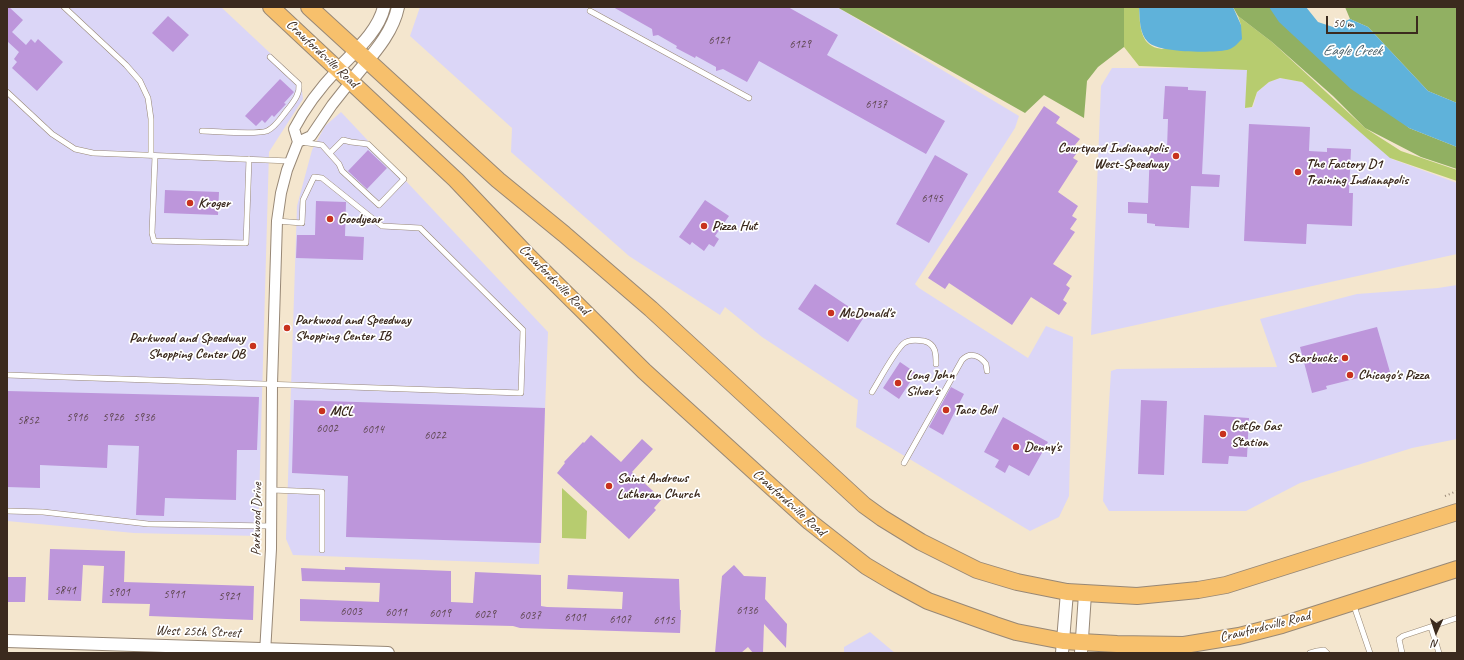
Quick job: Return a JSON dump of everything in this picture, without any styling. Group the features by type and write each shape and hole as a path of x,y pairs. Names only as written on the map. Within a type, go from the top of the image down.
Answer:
{"main road":[{"name":"Crawfordsville Road","path":"271,7 456,180 530,258 644,371 810,522 866,566 928,601 1062,647 1081,648 1184,645 1239,636 1289,623 1457,568"},
{"name":"Crawfordsville Road","path":"309,7 498,180 564,234 651,309 864,505 921,542 978,570 1017,582 1067,592 1137,596 1158,595 1226,585 1457,512"},
{"path":"1142,653 1166,645"}],"street":[{"path":"384,7 379,21 361,55 351,81 310,136 298,142 294,129 299,118 319,89 338,69 361,55 390,31 398,7"},
{"name":"Parkwood Drive","path":"265,651 271,526 272,384 277,221 281,193 290,161 298,142"},
{"path":"1062,647 1067,592"},
{"path":"1081,648 1085,594"},
{"name":"West 25th Street","path":"7,641 176,650 388,653"}],"lane":[{"path":"64,7 126,65 140,81 148,98 153,156 152,233 154,241 246,243 248,159"},
{"path":"590,11 749,98"},
{"path":"202,131 258,133 267,130 276,124 294,101 299,90 299,84 270,57"},
{"path":"7,92 52,134 75,149 93,153 290,161"},
{"path":"298,142 322,146 330,154 340,164 342,171 379,205 404,179 368,144 343,140 330,154"},
{"path":"7,375 521,393 523,330 420,228 382,226 322,178 314,177 303,200 302,223 277,221"},
{"path":"872,392 904,343 920,340 927,342 933,346 936,353 936,364"},
{"path":"904,463 962,360 970,355 975,355 986,364 987,371"},
{"path":"272,490 322,492 322,550"},
{"path":"7,510 43,512 148,524 271,526"},
{"path":"1353,602 1370,653"},
{"path":"1402,653 1399,639 1403,636 1457,618"},
{"path":"1431,627 1439,653"},
{"path":"1310,653 1317,650 1324,650 1327,653"}],"path":[{"path":"1445,496 1457,491"}],"shaded area":[{"path":"7,7 221,7 301,82 303,99 269,152 258,536 134,533 7,521"},
{"path":"420,7 837,7 1019,116 1015,128 915,284 1028,358 1046,326 1073,337 1069,496 1059,517 1030,531 856,427 858,400 762,337 725,307 720,315 629,256 511,152 512,128 410,36"},
{"path":"1112,68 1201,68 1247,70 1246,108 1253,107 1257,92 1269,82 1280,78 1302,82 1392,159 1457,183 1457,254 1091,335 1101,86"},
{"path":"341,112 548,332 539,564 293,555 286,539 297,206 312,150 325,126"},
{"path":"1457,285 1457,439 1412,448 1300,483 1246,511 1109,511 1103,501 1111,371 1117,369 1277,367 1260,319 1357,294 1438,288"},
{"path":"870,632 895,653 844,653 844,647"}],"green space":[{"path":"837,7 1124,7 1124,47 1098,67 1087,81 1084,118 1044,95 1025,113"},
{"path":"1124,7 1139,7 1142,34 1152,46 1162,49 1241,25 1238,16 1272,42 1365,128 1401,151 1457,170 1457,181 1390,158 1302,82 1280,78 1269,82 1257,92 1252,107 1245,108 1247,70 1139,66 1124,47"},
{"path":"1233,7 1270,7 1409,128 1457,147 1457,169 1421,157 1365,128 1333,96 1272,42 1238,16"},
{"path":"1345,7 1457,7 1457,103 1428,91 1368,27 1350,19"},
{"path":"562,488 587,511 586,539 562,538"}],"water":[{"path":"1139,7 1233,7 1241,25 1242,39 1232,48 1220,51 1198,52 1174,50 1154,46 1148,42 1143,34 1140,26"},
{"name":"Eagle Creek","path":"1269,7 1306,7 1318,22 1333,27 1350,19 1368,27 1428,91 1457,103 1457,147 1409,128 1351,89 1279,22"}],"building":[{"path":"7,7 9,7 23,20 12,32 26,45 31,39 35,43 38,39 63,62 37,91 12,68 17,62 14,59 19,52 7,41"},
{"path":"613,7 788,7 838,35 827,55 945,121 926,154 759,61 747,82 723,69 716,71 716,67 696,56 695,58 676,48 677,46 658,35 653,36 652,29"},
{"path":"168,16 189,35 173,52 152,33"},
{"path":"280,79 294,92 284,103 286,104 274,117 272,115 265,123 262,120 256,126 245,116"},
{"name":"Courtyard Indianapolis West-Speedway","path":"1165,86 1188,87 1188,90 1206,91 1202,174 1220,175 1219,187 1191,186 1189,228 1155,226 1155,224 1147,223 1147,214 1128,213 1128,202 1148,203 1150,148 1167,149 1168,119 1163,119"},
{"path":"1044,106 1060,117 1056,123 1080,139 1075,145 1080,149 1073,158 1078,161 1058,192 1078,206 1072,216 1077,219 1070,229 1075,232 1053,264 1072,276 1066,285 1070,288 1063,300 1067,303 1059,315 1031,297 1012,325 949,283 945,289 928,278"},
{"name":"The Factory D1 Training Indianapolis","path":"1249,124 1310,127 1309,151 1327,152 1327,148 1351,149 1349,193 1353,193 1352,226 1307,224 1306,244 1244,241"},
{"path":"368,150 387,168 367,189 348,171"},
{"path":"935,155 968,174 929,243 896,224"},
{"path":"165,190 219,192 218,215 164,213"},
{"name":"Pizza Hut","path":"705,200 729,216 715,236 719,239 714,247 709,244 704,251 692,242 690,245 679,237"},
{"path":"316,201 346,202 345,236 364,237 363,260 296,258 297,235 315,235"},
{"path":"815,284 864,317 848,342 798,309"},
{"name":"Starbucks","path":"1377,327 1390,372 1370,377 1370,375 1326,386 1327,389 1312,393 1300,347"},
{"name":"Long John Silver's","path":"900,362 916,373 899,399 883,388"},
{"name":"Taco Bell","path":"951,387 964,394 943,435 929,427"},
{"path":"7,391 259,397 257,450 237,450 236,500 165,498 164,516 136,515 139,446 108,445 107,468 40,465 40,488 7,487"},
{"path":"294,400 545,408 541,543 346,537 348,476 292,473"},
{"path":"1141,400 1167,401 1164,475 1138,474"},
{"path":"1204,415 1249,418 1247,457 1229,456 1228,464 1202,463"},
{"name":"Denny's","path":"1003,417 1048,442 1029,476 1009,465 1005,473 995,467 999,460 984,452"},
{"name":"Saint Andrews Lutheran Church","path":"591,435 621,462 642,439 653,449 632,472 662,499 654,508 656,510 629,539 557,473 565,463 564,462"},
{"path":"50,549 125,551 124,582 254,586 253,620 149,616 150,604 102,603 104,566 83,565 81,601 48,600"},
{"path":"734,565 744,576 766,577 765,599 787,624 786,648 764,624 763,653 753,653 748,647 741,653 715,653 722,576"},
{"path":"345,567 451,571 451,602 473,603 475,572 541,575 541,606 547,607 622,609 623,592 567,589 568,575 679,579 681,610 680,633 520,628 513,626 300,621 300,599 379,602 380,583 302,581 301,568 345,570"},
{"path":"7,577 26,577 25,602 7,602"}],"place":[{"name":"Courtyard Indianapolis West-Speedway","path":"1176,156"},
{"name":"The Factory D1 Training Indianapolis","path":"1298,172"},
{"name":"Kroger","path":"190,203"},
{"name":"Goodyear","path":"330,219"},
{"name":"Pizza Hut","path":"704,226"},
{"name":"McDonald's","path":"831,313"},
{"name":"Parkwood and Speedway Shopping Center IB","path":"287,328"},
{"name":"Parkwood and Speedway Shopping Center OB","path":"253,346"},
{"name":"Starbucks","path":"1345,358"},
{"name":"Chicago's Pizza","path":"1350,375"},
{"name":"Long John Silver's","path":"898,383"},
{"name":"Taco Bell","path":"946,410"},
{"name":"MCL","path":"322,411"},
{"name":"GetGo Gas Station","path":"1223,434"},
{"name":"Denny's","path":"1016,447"},
{"name":"Saint Andrews Lutheran Church","path":"609,486"}]}
